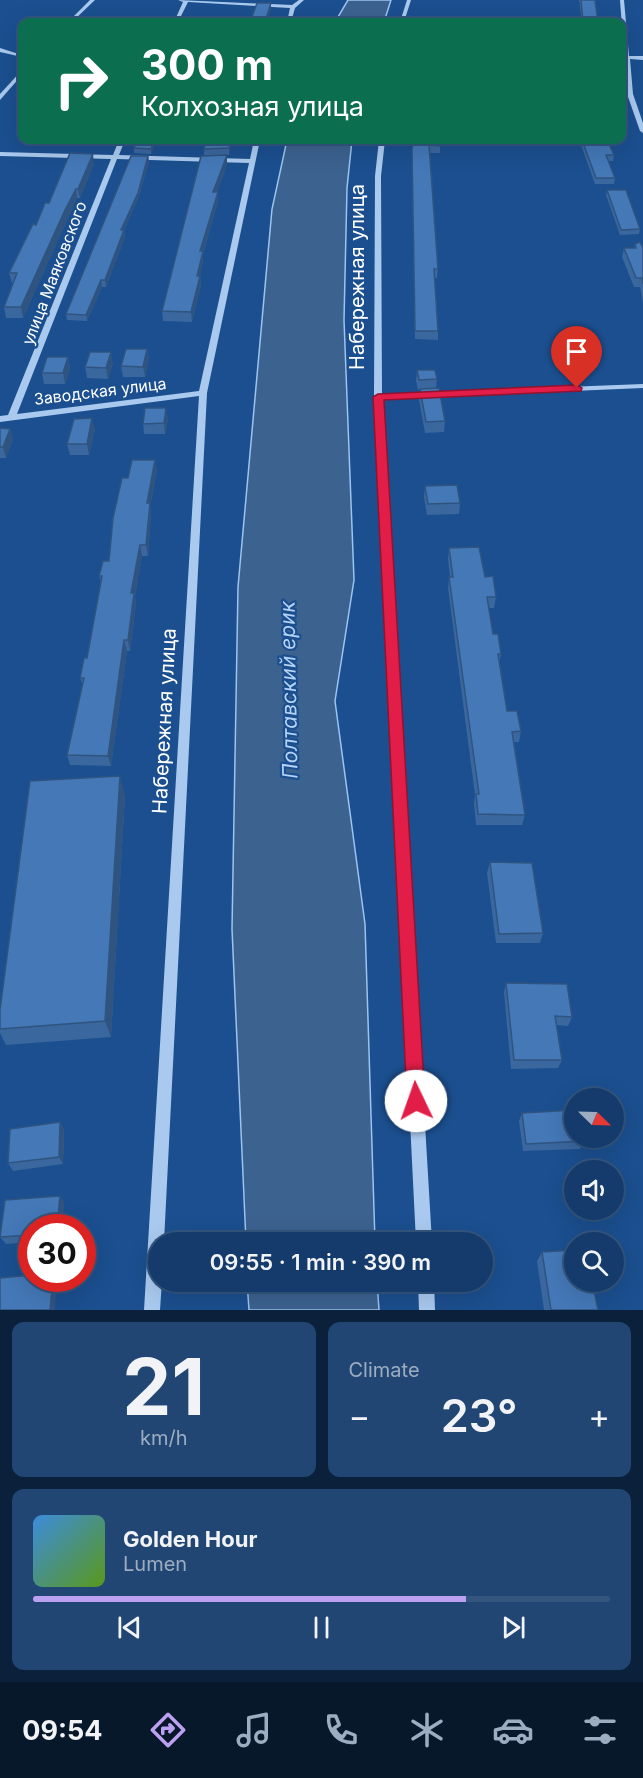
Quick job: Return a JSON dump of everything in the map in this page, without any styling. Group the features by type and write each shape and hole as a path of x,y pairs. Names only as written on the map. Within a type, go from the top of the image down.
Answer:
{"street":[{"path":"74,18 93,0"},
{"path":"180,0 293,7"},
{"path":"178,18 186,0"},
{"path":"290,18 293,7 302,0"},
{"path":"403,18 409,0"},
{"path":"622,0 623,18"},
{"path":"0,50 18,55"},
{"path":"643,58 626,57 630,94 643,131"},
{"path":"0,98 18,77"},
{"name":"улица Маяковского","path":"12,417 120,144"},
{"name":"Набережная улица","path":"152,1310 203,393 256,144"},
{"name":"Набережная улица","path":"382,144 378,176 378,397 423,1232"},
{"path":"0,154 251,161"},
{"path":"378,397 643,386"},
{"name":"Заводская улица","path":"0,418 203,393"},
{"path":"426,1292 427,1310"}],"water":[{"path":"348,0 391,0 385,18 337,18"},
{"name":"Полтавский ерик","path":"286,144 352,144 347,188 344,320 354,580 335,701 365,924 375,1232 246,1232 232,929 238,587 272,209"},
{"path":"248,1292 378,1292 379,1310 249,1310"}],"building":[{"path":"581,0 595,0 597,18 583,18"},
{"path":"257,3 271,3 266,18 251,18"},
{"path":"136,144 153,144 151,149 134,148"},
{"path":"205,144 230,144 229,148 204,149"},
{"path":"413,144 440,144 440,146 429,145 438,269 434,269 438,331 415,331"},
{"path":"583,144 609,144 614,155 606,155 615,178 596,178"},
{"path":"70,153 93,154 21,307 4,307 17,273 9,273 33,224 36,225 45,203 49,203"},
{"path":"227,155 213,192 218,192 200,251 203,251 197,276 200,276 191,312 162,311 201,156"},
{"path":"131,156 148,156 138,193 121,230 124,230 105,280 101,280 86,315 66,314"},
{"path":"607,190 626,190 640,229 621,230"},
{"path":"640,242 643,248 643,284 642,278 636,278 624,248 636,248 635,244"},
{"path":"126,349 147,349 143,367 121,366"},
{"path":"90,352 111,352 106,368 85,367"},
{"path":"47,357 68,357 63,373 42,373"},
{"path":"417,370 435,370 437,379 419,380"},
{"path":"439,388 445,421 426,422 420,389"},
{"path":"145,408 166,408 164,423 143,424"},
{"path":"92,418 87,444 67,444 74,419"},
{"path":"0,428 10,429 3,447 0,447"},
{"path":"132,460 155,460 147,503 150,503 146,545 140,545 131,593 134,593 128,640 124,640 108,756 67,755 84,678 80,678 84,658 87,658 102,576 99,576 103,561 109,561 113,518 122,478 128,478"},
{"path":"457,485 460,503 428,504 425,486"},
{"path":"479,547 485,577 493,576 496,597 487,597 493,634 498,634 501,654 498,654 507,711 517,711 521,731 512,732 525,815 478,814 476,794 479,794 449,577 453,577 449,548"},
{"path":"120,776 105,1021 0,1029 0,1010 30,781"},
{"path":"490,862 532,863 543,933 499,934"},
{"path":"506,983 567,984 572,1017 555,1016 562,1060 514,1060"},
{"path":"564,1111 564,1142 526,1144 522,1113"},
{"path":"60,1122 59,1157 8,1163 10,1129"},
{"path":"60,1196 58,1214 18,1214 18,1236 0,1237 5,1200"},
{"path":"564,1251 564,1292 594,1292 598,1310 551,1310 542,1252"},
{"path":"18,1276 18,1292 52,1292 50,1310 0,1310 0,1278"}],"route":[{"path":"416,1101 378,397 577,388"}]}
